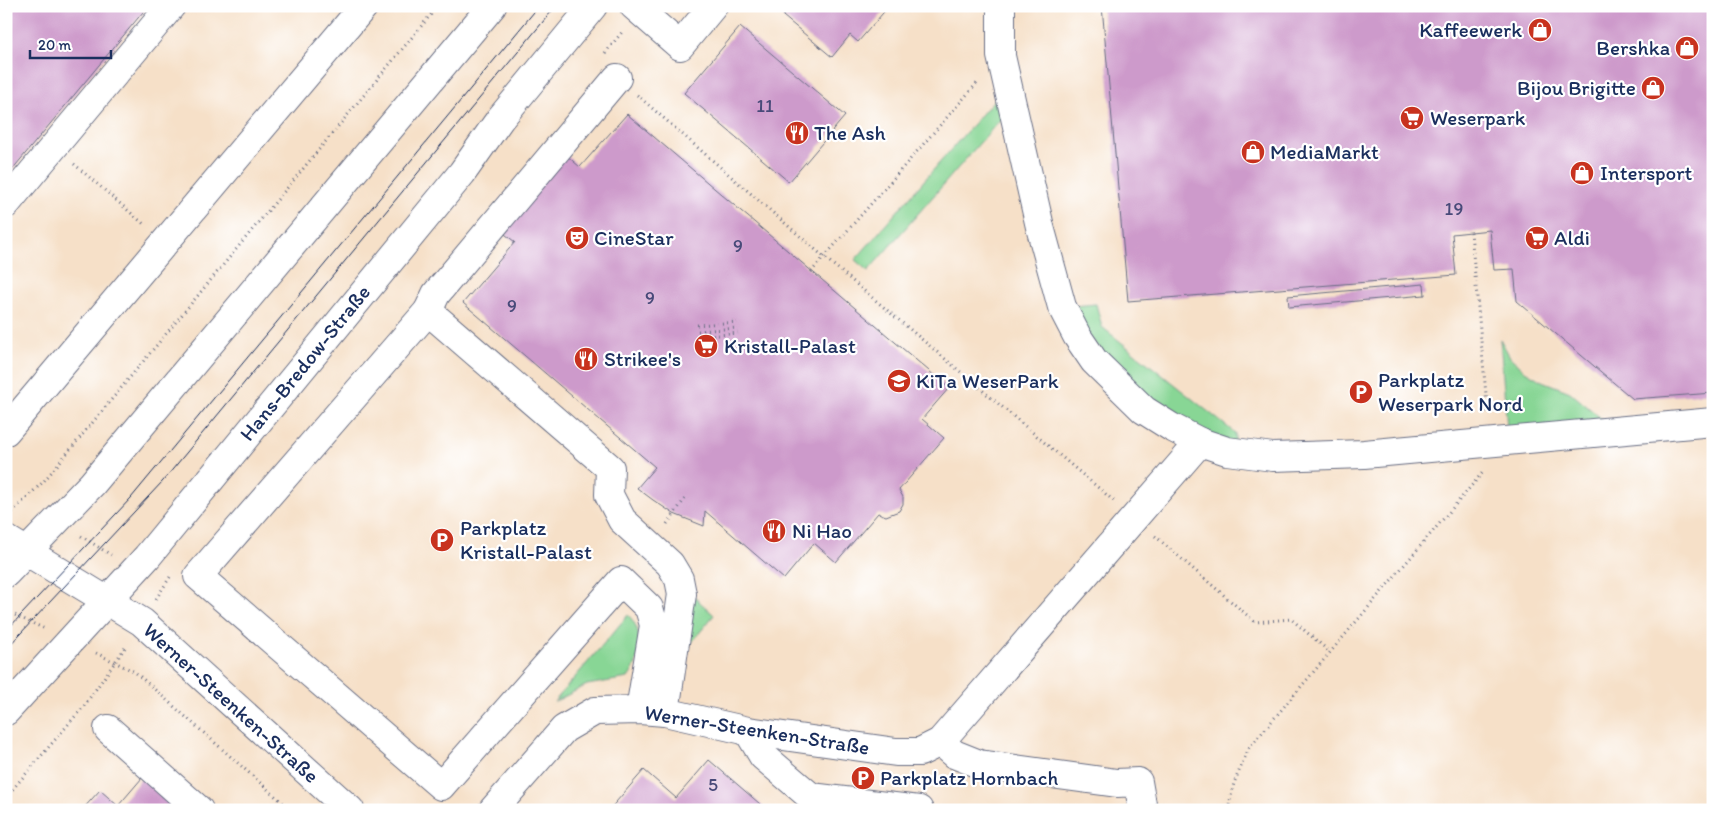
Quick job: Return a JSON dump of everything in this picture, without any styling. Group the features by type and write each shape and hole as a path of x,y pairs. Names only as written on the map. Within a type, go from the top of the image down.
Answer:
{"main road":[{"path":"6,204 171,6"},
{"path":"6,431 364,6"},
{"path":"6,573 16,546 58,521 98,477 492,6"},
{"name":"Hans-Bredow-Straße","path":"6,711 42,669 108,601 134,571 462,173 500,119 594,6"},
{"path":"634,6 680,46 713,6"},
{"path":"1001,6 1002,56 1040,227 1062,307 1077,336 1094,361 1115,384 1144,410 1171,427 1200,442 1227,451 1273,456 1364,454 1488,456 1713,422"},
{"path":"617,78 436,294 428,311 198,576 441,786 621,581 649,608 654,625 653,711"},
{"path":"428,311 610,468 609,495 622,520 670,564 679,579 682,594 653,711"},
{"path":"1143,810 1138,782 1117,783 979,764 954,754 940,742 1200,442"},
{"name":"Werner-Steenken-Straße","path":"16,546 142,622 333,804"},
{"name":"Werner-Steenken-Straße","path":"493,810 564,729 595,711 653,711 748,731 896,752 920,752 940,742"},
{"path":"108,729 199,810"},
{"path":"748,731 762,756 818,803 919,810"}],"path":[{"path":"6,517 44,481 438,6"},
{"path":"811,272 983,76"},
{"path":"617,78 824,257 1255,622 1291,619 1330,652"},
{"path":"54,147 166,242"},
{"path":"1228,810 1234,783 1249,748 1330,652 1488,456 1471,232"},
{"path":"697,325 737,322"},
{"path":"698,331 737,328"},
{"path":"698,337 738,333"},
{"path":"651,546 687,496"},
{"path":"25,499 162,589"},
{"path":"6,797 84,706 116,663 142,622"},
{"path":"116,663 135,672 291,810"}],"green space":[{"path":"1008,84 1013,105 868,271 855,260"},
{"path":"1096,304 1102,327 1235,433 1235,452 1171,427 1062,307"},
{"path":"1500,339 1510,357 1525,371 1542,381 1570,392 1616,431 1508,441"},
{"path":"690,593 714,615 682,654"},
{"path":"628,615 637,629 639,646 636,663 628,678 587,685 554,702"}],"building":[{"path":"6,6 148,6 6,177"},
{"path":"791,6 889,6 858,42 850,35 832,57 783,16"},
{"name":"Weserpark","path":"1102,6 1713,6 1713,393 1633,399 1517,301 1514,269 1494,270 1490,230 1452,234 1456,275 1128,301"},
{"path":"740,27 845,116 789,182 684,93"},
{"name":"Kristall-Palast","path":"627,114 949,388 922,419 944,438 899,490 903,497 903,504 899,511 886,516 878,513 836,562 814,543 784,579 705,511 704,526 674,514 653,500 637,488 655,467 463,303 515,242 501,231 566,155 580,167"},
{"path":"1424,284 1425,295 1289,307 1288,296"},
{"path":"709,760 767,810 609,810 644,770 676,798"},
{"path":"142,778 177,810 82,810 100,790 118,806"}],"tram line":[{"path":"6,631 131,498 539,6"},
{"path":"6,649 163,481 556,6"}],"place":[{"name":"Kaffeewerk","path":"1540,30"},
{"name":"Bershka","path":"1687,48"},
{"name":"Bijou Brigitte","path":"1653,88"},
{"name":"Weserpark","path":"1412,118"},
{"name":"The Ash","path":"797,133"},
{"name":"MediaMarkt","path":"1253,152"},
{"name":"Intersport","path":"1582,173"},
{"name":"CineStar","path":"577,238"},
{"name":"Aldi","path":"1537,238"},
{"name":"Kristall-Palast","path":"706,346"},
{"name":"Strikee's","path":"586,359"},
{"name":"KiTa WeserPark","path":"899,381"},
{"name":"Parkplatz Weserpark Nord","path":"1361,392"},
{"name":"Ni Hao","path":"774,531"},
{"name":"Parkplatz Kristall-Palast","path":"442,540"},
{"name":"Parkplatz Hornbach","path":"863,778"}]}
